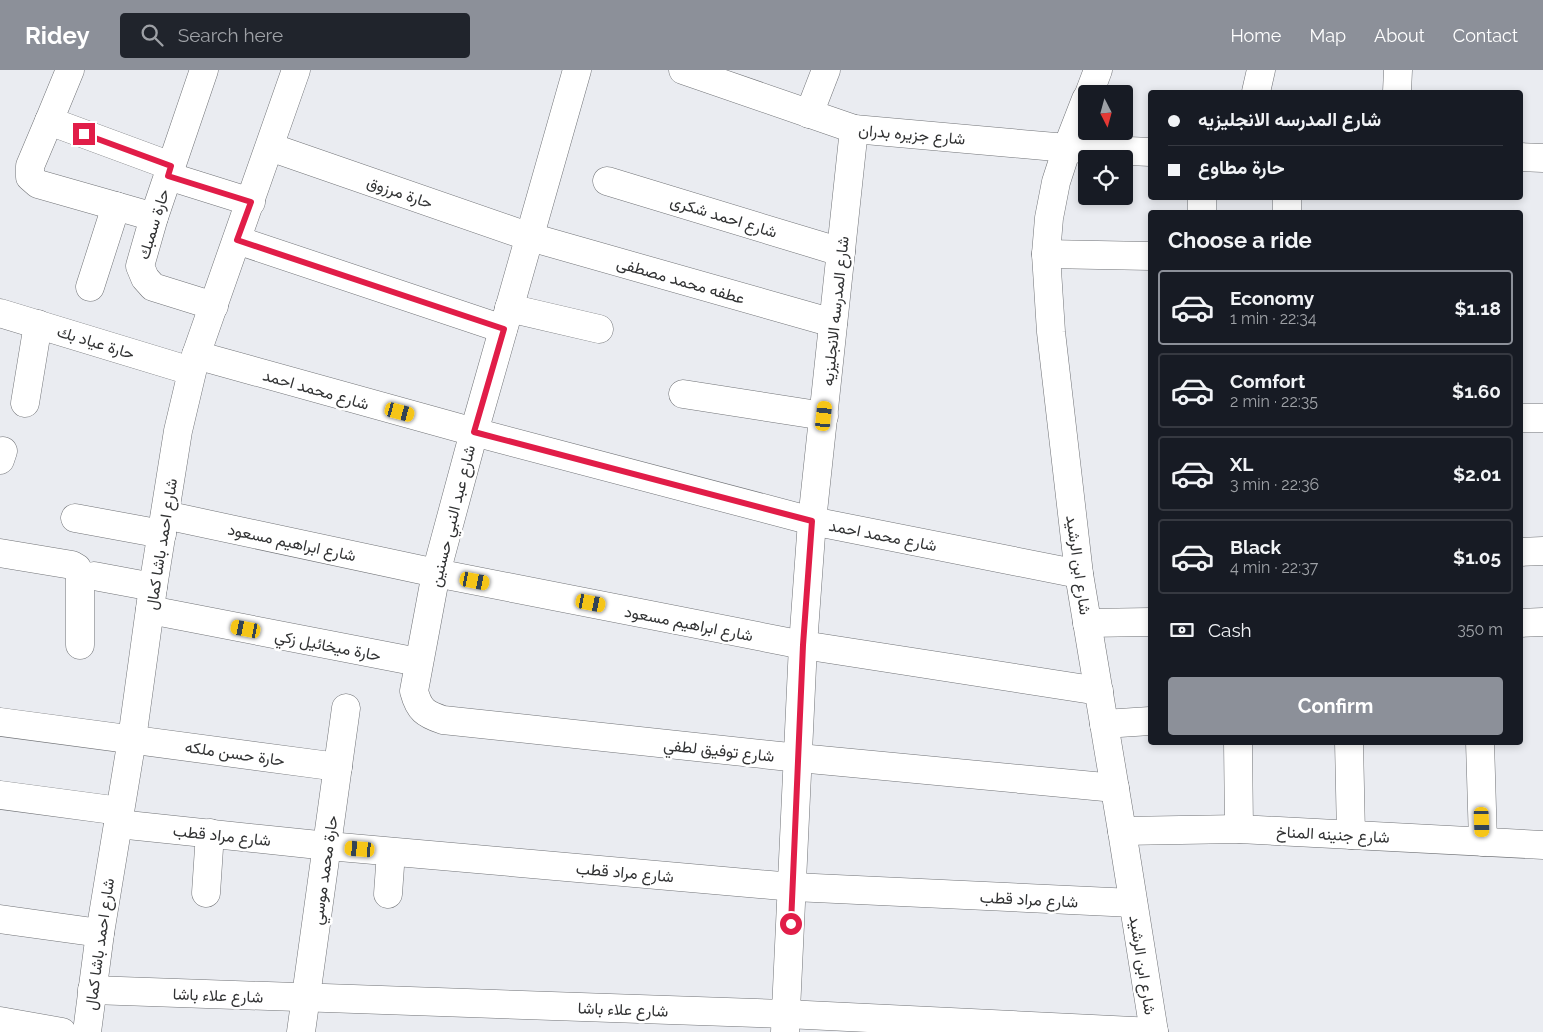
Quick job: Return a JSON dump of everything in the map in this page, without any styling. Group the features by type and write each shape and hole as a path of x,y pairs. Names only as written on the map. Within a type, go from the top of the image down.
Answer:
{"street":[{"path":"70,70 30,166 30,177 38,184 154,218"},
{"name":"حارة سمبك","path":"204,70 154,218 140,266 145,278 152,287 214,306"},
{"name":"شارع احمد باشا كمال","path":"86,1032 178,431 194,363 296,70"},
{"name":"شارع عبد النبي حسنين","path":"443,720 428,715 418,704 414,690 436,573 576,70"},
{"name":"شارع جزيره بدران","path":"683,70 854,129 1067,148 1148,152"},
{"path":"809,114 826,70"},
{"path":"1092,85 1098,70"},
{"path":"1256,90 1261,70"},
{"path":"1397,90 1398,70"},
{"name":"شارع ابن الرشيد","path":"1078,120 1054,191 1049,218 1046,254 1051,332 1079,574 1154,1032"},
{"path":"49,121 251,202"},
{"name":"شارع المدرسه الانجليزيه","path":"786,1023 803,645 812,521 854,129"},
{"name":"حارة مرزوق","path":"270,147 530,237"},
{"path":"1523,158 1543,158"},
{"name":"شارع احمد شكرى","path":"608,181 841,252"},
{"path":"90,287 116,206"},
{"name":"عطفه محمد مصطفى","path":"530,237 833,323"},
{"path":"237,240 506,318 599,329"},
{"path":"1046,254 1148,256"},
{"name":"حارة عياد بك","path":"0,313 194,363"},
{"path":"25,403 38,324"},
{"name":"شارع محمد احمد","path":"194,363 474,432 812,521 1079,574"},
{"path":"684,394 824,416"},
{"path":"1523,418 1543,418"},
{"name":"شارع ابراهيم مسعود","path":"75,518 163,525 436,573 803,645 1099,691"},
{"path":"1523,552 1543,551"},
{"path":"0,552 72,565 77,568 80,572 80,645"},
{"name":"حارة ميخائيل زكي","path":"94,576 152,598 418,662"},
{"path":"1087,623 1148,622"},
{"path":"1523,623 1543,622"},
{"name":"حارة محمد موسي","path":"301,1032 346,708"},
{"name":"شارع توفيق لطفي","path":"443,720 799,758 1115,788"},
{"path":"1104,724 1148,721"},
{"name":"حارة حسن ملكه","path":"0,722 338,767"},
{"path":"1238,745 1239,829"},
{"path":"1349,745 1351,835"},
{"path":"1480,745 1483,842"},
{"name":"شارع مراد قطب","path":"0,795 210,833 328,846 793,887 1133,903"},
{"name":"شارع جنينه المناخ","path":"1122,832 1239,829 1543,845"},
{"path":"206,893 210,833"},
{"path":"388,894 391,852"},
{"path":"0,919 100,933"},
{"name":"شارع علاء باشا","path":"92,990 305,998 786,1023 1154,1032"},
{"path":"0,1021 62,1032"}],"route":[{"path":"84,134 171,166 168,176 251,202 237,240 504,329 474,432 812,521 803,645 791,924"}]}
